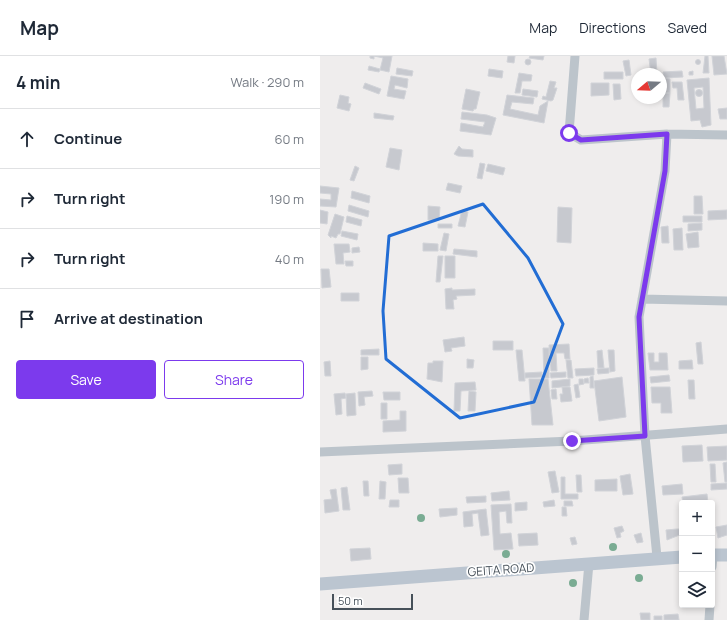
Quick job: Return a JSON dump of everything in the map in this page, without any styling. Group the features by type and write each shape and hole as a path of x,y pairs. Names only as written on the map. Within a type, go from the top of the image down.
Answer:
{"main road":[{"path":"715,558 727,555"},
{"name":"GEITA ROAD","path":"320,584 679,556"}],"street":[{"path":"575,56 569,133 581,140 667,134 727,135"},
{"path":"657,558 645,436 639,317 665,171 667,134"},
{"path":"642,300 727,301"},
{"path":"320,452 572,441 727,429"},
{"path":"584,620 589,563"},
{"path":"709,620 710,608"}],"highlighted area":[{"path":"483,204 528,258 563,324 534,402 460,418 386,359 383,311 389,236"}],"building":[{"path":"374,56 392,56 389,72 380,70 383,58"},
{"path":"508,56 515,56 514,63 507,62"},
{"path":"530,56 544,56 543,60 529,58"},
{"path":"705,56 708,56 709,73 703,73"},
{"path":"712,56 724,56 727,74 714,75"},
{"path":"656,58 657,68 650,68 649,59"},
{"path":"528,59 531,62 528,65 525,62"},
{"path":"698,59 701,62 698,65 695,62"},
{"path":"629,60 631,75 626,76 623,61"},
{"path":"369,66 380,69 379,72 368,70"},
{"path":"397,68 413,71 412,76 396,74"},
{"path":"489,69 503,71 502,78 488,76"},
{"path":"682,71 683,77 667,78 667,72"},
{"path":"693,71 693,75 689,75 689,72"},
{"path":"604,72 623,72 623,79 604,79"},
{"path":"519,73 532,75 531,81 522,81 520,93 515,93"},
{"path":"391,76 408,79 407,88 395,85 394,89 406,91 404,99 387,96"},
{"path":"667,78 670,79 670,93 667,93"},
{"path":"709,78 711,125 702,127 700,120 691,121 687,80","holes":["703,87 704,108 696,109 694,88"]},
{"path":"550,81 556,82 554,88 557,88 553,100 551,101 542,99 543,96 546,97"},
{"path":"672,82 682,82 684,100 678,100 677,88 673,88"},
{"path":"365,83 381,89 379,94 363,88"},
{"path":"591,83 609,83 609,95 591,96"},
{"path":"613,84 620,84 621,99 614,100"},
{"path":"466,89 480,92 476,109 473,111 462,109"},
{"path":"523,89 538,91 537,97 522,95"},
{"path":"699,90 702,93 699,96 696,93"},
{"path":"667,93 670,93 669,107 663,107 663,104 667,104"},
{"path":"340,95 349,97 348,103 351,104 349,111 337,108"},
{"path":"507,95 534,98 533,104 512,102 510,109 538,115 540,106 548,101 544,123 503,115"},
{"path":"727,108 727,119 720,119 718,109"},
{"path":"462,112 487,115 496,118 491,135 460,131 461,123 483,127 485,122 461,119"},
{"path":"374,113 394,116 393,120 374,118"},
{"path":"459,146 462,149 473,150 473,157 458,156 454,154"},
{"path":"390,148 402,150 399,170 386,167"},
{"path":"480,163 485,164 482,179 477,178"},
{"path":"488,164 505,168 503,175 486,171"},
{"path":"355,166 359,168 354,181 350,180"},
{"path":"448,183 462,186 460,193 446,190"},
{"path":"320,186 339,188 336,207 320,206 320,199 331,200 331,194 320,193"},
{"path":"352,191 370,196 369,203 351,198"},
{"path":"694,196 702,196 703,214 694,214"},
{"path":"349,205 369,211 368,217 348,211"},
{"path":"428,206 440,207 439,220 428,220"},
{"path":"558,207 572,208 571,243 557,242"},
{"path":"320,210 328,212 327,224 320,223"},
{"path":"462,210 468,212 465,227 458,226"},
{"path":"727,210 727,219 708,220 708,211"},
{"path":"335,214 344,217 340,234 338,234 336,238 331,236 331,238 328,235"},
{"path":"347,216 362,220 361,226 346,222"},
{"path":"683,216 702,216 702,222 683,222"},
{"path":"702,223 702,230 688,231 688,224"},
{"path":"438,224 452,224 452,228 438,228"},
{"path":"668,226 669,243 662,243 661,227"},
{"path":"682,228 683,250 674,250 673,229"},
{"path":"342,231 358,234 357,240 341,236"},
{"path":"698,232 699,247 688,248 686,234"},
{"path":"444,233 449,234 446,251 440,250"},
{"path":"423,243 438,244 438,251 423,251"},
{"path":"334,244 349,244 350,252 343,253 344,264 336,264"},
{"path":"359,247 360,252 352,253 352,248"},
{"path":"454,249 477,251 477,257 453,254"},
{"path":"438,256 443,256 440,282 436,282"},
{"path":"445,256 455,256 455,278 445,278"},
{"path":"345,261 353,261 353,266 346,266"},
{"path":"321,269 329,269 331,287 322,288"},
{"path":"452,288 452,290 475,289 475,295 456,296 457,299 453,300 454,309 446,309 445,289"},
{"path":"341,293 359,293 359,301 341,301"},
{"path":"464,337 465,346 451,348 452,351 445,352 443,340"},
{"path":"493,341 513,341 513,350 493,350"},
{"path":"701,342 703,364 698,364 696,343"},
{"path":"569,344 570,359 565,359 564,353 556,353 557,371 551,371 549,345"},
{"path":"543,348 549,348 549,378 544,378"},
{"path":"379,349 379,355 361,355 361,350"},
{"path":"516,350 522,350 525,381 519,381"},
{"path":"602,350 604,368 598,368 597,351"},
{"path":"608,350 614,350 615,371 610,372"},
{"path":"648,353 654,353 654,362 659,362 659,353 667,353 668,370 650,370"},
{"path":"361,357 368,357 368,369 361,370"},
{"path":"467,359 474,360 473,368 467,368"},
{"path":"566,360 571,360 573,378 568,378"},
{"path":"692,360 693,369 679,369 679,361"},
{"path":"330,361 331,376 325,376 324,362"},
{"path":"433,361 443,361 442,382 427,379 428,363 433,363"},
{"path":"594,368 594,375 576,376 575,369"},
{"path":"609,368 609,373 598,374 597,369"},
{"path":"542,372 542,377 525,378 525,373"},
{"path":"566,372 566,377 551,378 550,373"},
{"path":"669,375 670,381 651,383 650,377"},
{"path":"593,376 594,388 590,388 590,377"},
{"path":"622,377 626,417 599,421 594,381"},
{"path":"588,378 589,383 584,383 584,379"},
{"path":"529,379 548,379 553,425 532,425"},
{"path":"570,379 570,386 552,388 552,381"},
{"path":"579,379 583,379 584,384 579,385"},
{"path":"688,380 694,380 695,399 689,399"},
{"path":"475,382 476,390 461,391 460,411 454,411 455,383"},
{"path":"578,384 580,397 576,398 574,385"},
{"path":"562,387 570,387 572,401 561,402 560,394 563,394"},
{"path":"651,387 670,387 672,413 661,413 661,403 652,403"},
{"path":"556,389 557,399 552,399 551,390"},
{"path":"372,391 373,396 364,397 365,405 359,406 358,392"},
{"path":"469,391 476,392 475,411 468,411"},
{"path":"383,392 400,392 400,400 384,400"},
{"path":"345,393 346,398 341,399 342,414 336,415 334,394"},
{"path":"355,393 356,415 347,416 346,394"},
{"path":"381,403 387,403 387,419 381,419"},
{"path":"400,411 406,411 406,431 383,432 383,421 400,420"},
{"path":"702,445 703,461 683,462 682,446"},
{"path":"727,446 727,460 708,461 707,447"},
{"path":"727,462 727,482 725,482 723,463"},
{"path":"402,464 402,474 389,475 388,465"},
{"path":"710,464 715,464 716,482 711,482"},
{"path":"555,471 559,492 552,493 548,472"},
{"path":"630,474 633,494 623,495 620,476"},
{"path":"576,475 581,475 582,492 577,492"},
{"path":"561,477 565,477 565,494 578,494 578,499 561,499"},
{"path":"398,478 408,478 409,493 399,493"},
{"path":"617,479 617,491 595,491 595,480"},
{"path":"363,481 368,481 369,496 364,496"},
{"path":"380,481 386,482 385,499 379,499"},
{"path":"727,483 727,489 711,490 711,484"},
{"path":"682,484 683,494 663,495 662,486"},
{"path":"347,487 350,510 343,510 341,488"},
{"path":"336,489 339,511 325,513 324,500 332,499 330,490"},
{"path":"509,491 510,500 492,501 491,493"},
{"path":"707,494 708,500 682,500 682,497"},
{"path":"486,496 486,502 467,503 466,497"},
{"path":"390,500 399,500 399,507 389,507"},
{"path":"554,500 555,506 544,507 543,502"},
{"path":"564,501 572,501 573,506 564,506"},
{"path":"527,502 527,510 515,511 515,503"},
{"path":"511,504 512,523 507,523 506,511 499,512 500,534 511,533 513,549 494,550 491,505"},
{"path":"562,507 566,507 567,516 562,516"},
{"path":"457,508 457,515 440,517 439,509"},
{"path":"486,509 489,535 481,536 478,513 472,514 473,526 464,527 463,512"},
{"path":"727,525 727,535 718,538 716,527"},
{"path":"622,526 624,531 620,533 621,537 617,538 614,528"},
{"path":"679,529 679,535 667,540 666,530"},
{"path":"537,533 538,545 519,546 518,534"},
{"path":"641,533 643,542 637,543 634,535"},
{"path":"575,537 577,544 572,545 570,538"},
{"path":"370,548 371,559 351,561 350,549"},
{"path":"640,613 650,613 650,620 641,620"},
{"path":"678,614 679,620 664,620 664,615"},
{"path":"654,616 662,616 662,620 654,620"}],"route":[{"path":"569,133 581,140 667,134 665,171 639,317 645,436 572,441"}]}
